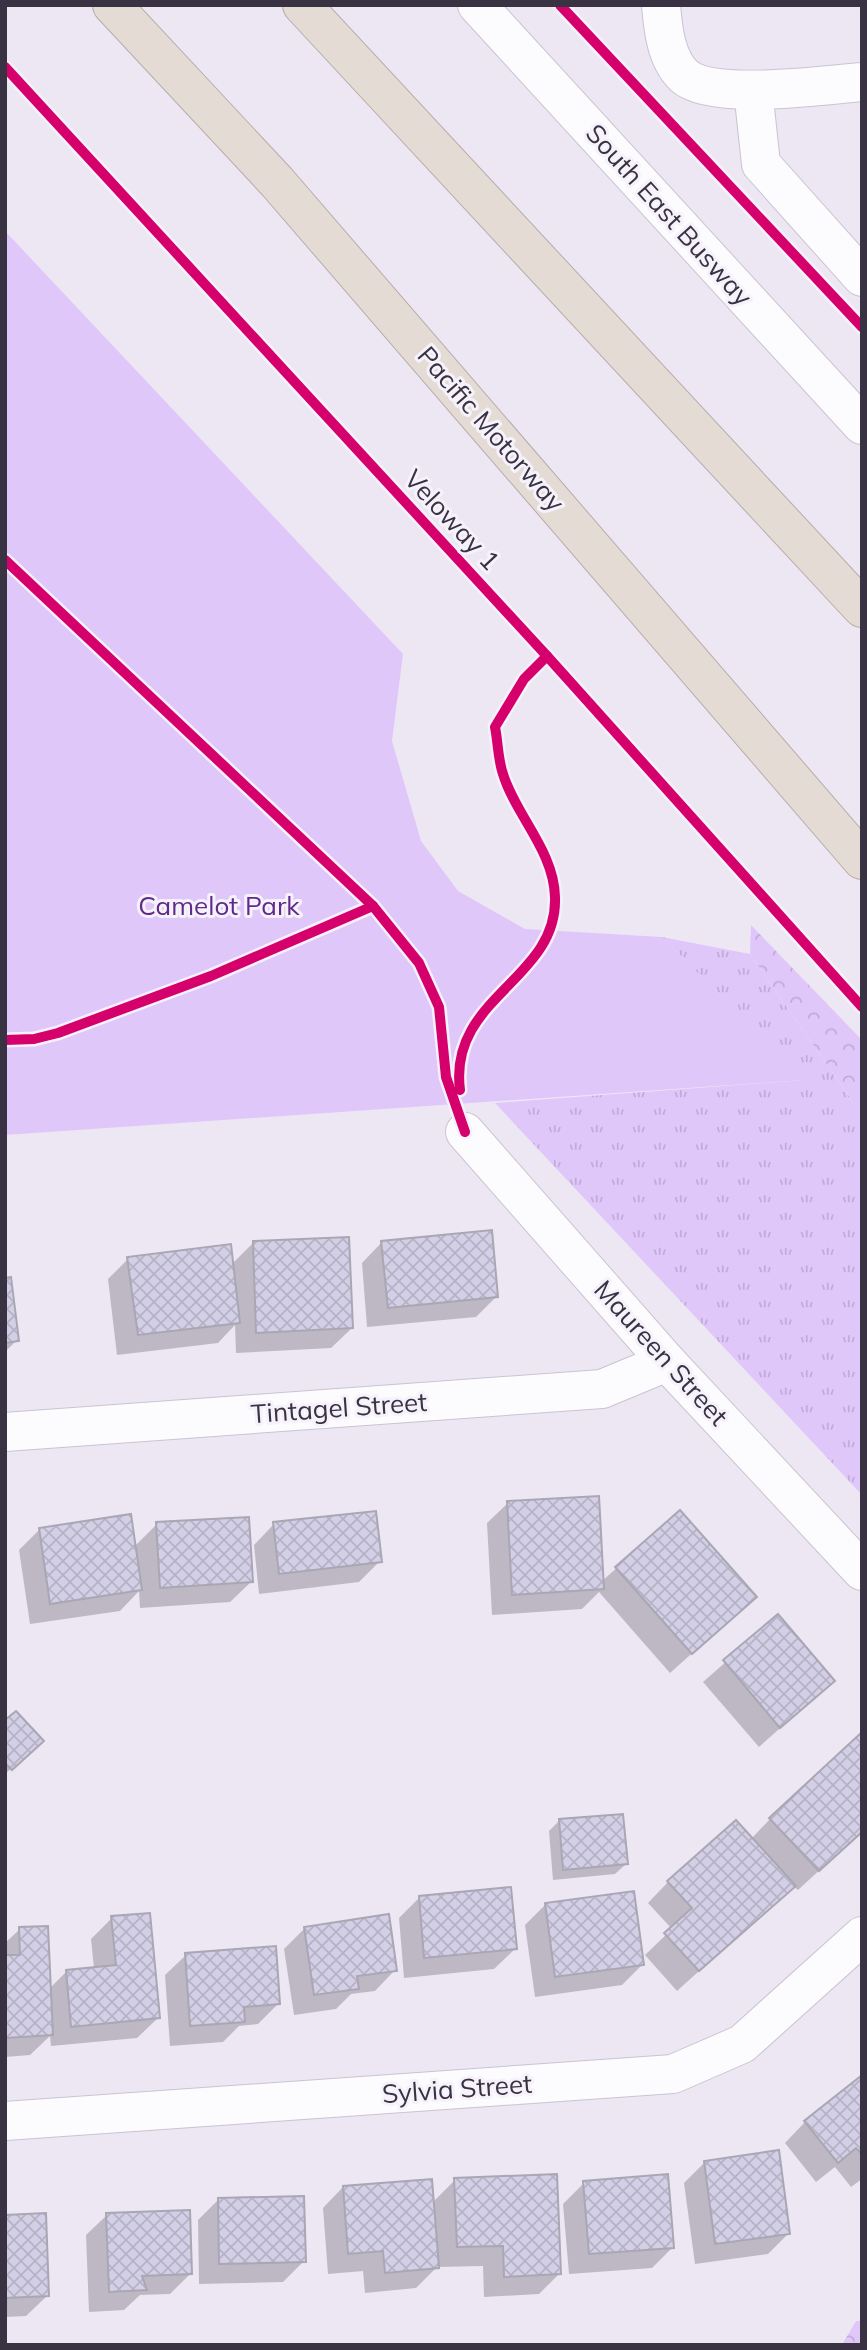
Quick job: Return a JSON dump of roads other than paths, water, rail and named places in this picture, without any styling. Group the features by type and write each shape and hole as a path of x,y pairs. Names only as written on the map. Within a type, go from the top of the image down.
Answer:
{"highway":[{"name":"Pacific Motorway","path":"112,5 277,182 862,860"},
{"path":"302,5 862,608"}],"street":[{"name":"South East Busway","path":"477,5 862,425"},
{"path":"661,5 668,51 685,77 713,88 753,90 862,82"},
{"path":"753,90 761,164 862,277"},
{"name":"Maureen Street","path":"465,1132 667,1362 862,1571"},
{"name":"Tintagel Street","path":"5,1432 602,1389 667,1362"},
{"name":"Sylvia Street","path":"5,2121 673,2074 742,2044 862,1936"}],"park label":[{"name":"Camelot Park","path":"219,906"}]}
